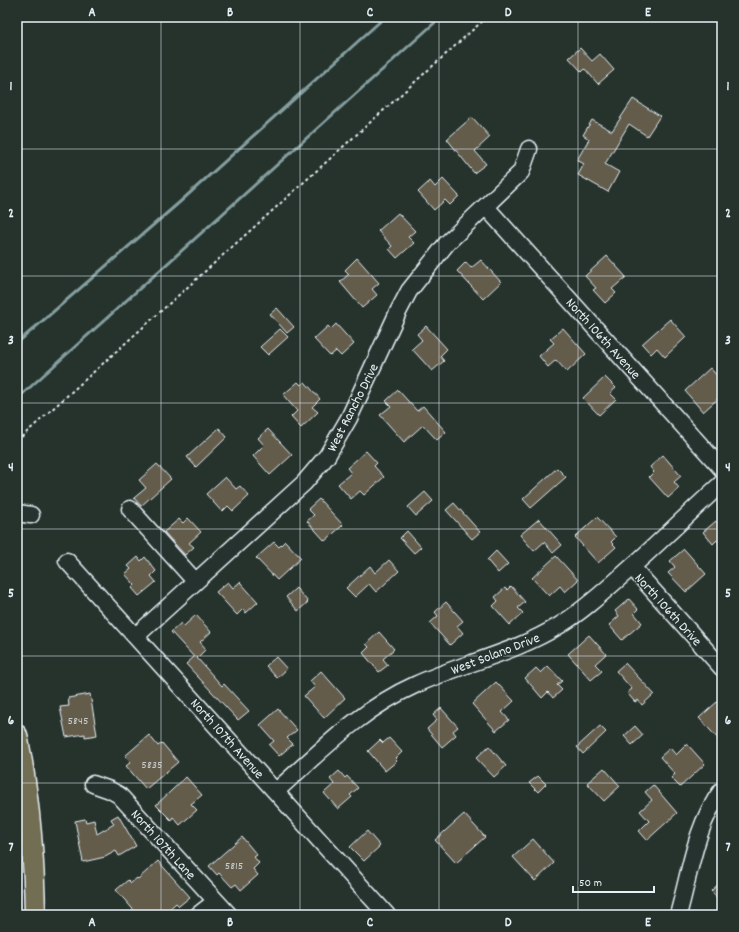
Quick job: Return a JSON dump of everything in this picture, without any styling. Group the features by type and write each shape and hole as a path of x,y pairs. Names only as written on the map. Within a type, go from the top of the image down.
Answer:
{"main road":[{"path":"17,735 24,767 33,859 35,915"}],"street":[{"name":"West Rancho Drive","path":"136,636 304,483 327,456 349,418 409,291 447,243 521,172 529,149"},
{"name":"North 106th Avenue","path":"486,207 722,469"},
{"name":"West Solano Drive","path":"276,790 348,727 377,705 414,685 499,655 536,639 577,614 632,567 722,483"},
{"path":"130,509 195,581"},
{"name":"North 107th Avenue","path":"67,561 276,790 387,915"},
{"name":"North 106th Drive","path":"632,567 722,668"},
{"name":"North 107th Lane","path":"92,784 110,790 119,795 229,915"},
{"path":"678,915 701,830 715,800 722,790"},
{"path":"198,915 216,901"}],"path":[{"path":"17,441 487,17"}],"building":[{"path":"580,48 592,61 600,54 614,70 598,84 585,69 582,72 569,58"},
{"path":"633,99 660,116 647,136 629,124 605,164 619,172 608,192 578,175 584,164 577,160 589,139 583,135 592,120 612,131"},
{"path":"472,117 490,137 475,151 486,164 474,173 447,139"},
{"path":"443,179 459,196 450,205 445,200 434,210 418,192 430,181 435,187"},
{"path":"398,213 415,231 408,237 414,243 397,258 389,249 392,246 378,231"},
{"path":"607,256 626,277 612,289 616,293 605,303 593,290 596,288 585,276"},
{"path":"357,258 379,283 372,289 377,295 362,308 340,282 349,274 345,270"},
{"path":"481,260 501,282 483,299 457,271 466,262 471,268"},
{"path":"277,308 294,327 287,333 270,314"},
{"path":"670,319 686,337 665,357 657,348 651,354 642,344"},
{"path":"336,324 354,344 341,356 336,351 330,356 314,339 328,326 331,329"},
{"path":"426,326 447,349 440,356 444,361 432,371 412,349 422,340 417,334"},
{"path":"563,328 586,354 567,372 556,360 548,367 539,356 554,343 550,339"},
{"path":"280,329 288,337 268,355 260,347"},
{"path":"710,368 722,381 722,395 703,412 685,391"},
{"path":"605,377 616,388 610,393 616,399 599,415 583,398"},
{"path":"298,382 301,385 305,382 320,399 312,407 318,412 301,428 291,417 297,411 283,395"},
{"path":"398,390 417,411 423,406 446,432 437,440 423,425 404,442 380,415 391,406 386,401"},
{"path":"219,428 227,437 196,467 187,457"},
{"path":"268,429 292,455 270,475 253,456 264,445 258,438"},
{"path":"366,451 377,463 374,466 384,477 364,495 360,491 351,499 338,484 351,473 347,468"},
{"path":"663,455 681,476 674,482 679,488 668,498 649,477 654,472 650,467"},
{"path":"157,464 171,479 141,506 134,498 146,488 139,480"},
{"path":"557,468 566,477 531,508 523,499"},
{"path":"225,477 236,489 240,486 249,496 233,511 228,506 222,512 206,494"},
{"path":"425,492 433,501 416,516 408,507"},
{"path":"319,499 343,525 325,541 307,521 314,515 308,509"},
{"path":"454,503 480,532 472,539 446,510"},
{"path":"597,517 616,537 611,542 616,547 598,563 575,537"},
{"path":"188,518 201,532 189,543 194,547 185,555 164,532 179,519 183,523"},
{"path":"539,519 562,545 553,553 544,542 534,551 520,535"},
{"path":"716,521 722,528 722,546 717,540 713,544 703,532"},
{"path":"407,531 421,547 414,553 400,538"},
{"path":"285,541 301,558 277,580 256,558 274,542 279,547"},
{"path":"684,549 706,574 686,592 668,573 675,567 670,561"},
{"path":"496,551 508,564 498,573 487,560"},
{"path":"556,556 578,580 565,592 560,586 549,596 532,578"},
{"path":"138,557 141,561 145,557 156,571 151,576 156,582 139,596 132,588 135,585 125,574 131,569 128,566"},
{"path":"389,560 399,571 376,592 369,584 355,597 346,588 370,566 375,573"},
{"path":"228,582 233,588 240,582 258,602 246,613 243,609 237,615 216,592"},
{"path":"511,586 525,602 518,608 523,613 510,625 493,606 498,601 495,597 505,588 507,590"},
{"path":"296,588 308,602 298,611 286,597"},
{"path":"629,599 638,609 634,613 642,623 622,640 609,625 619,616 615,611"},
{"path":"446,602 463,621 457,626 463,633 450,645 430,623 438,616 435,612"},
{"path":"196,615 211,632 200,642 206,649 197,658 222,686 224,684 249,711 238,720 186,664 194,657 171,632 181,623 184,626"},
{"path":"379,632 394,649 383,659 388,665 379,672 363,653 369,647 366,644"},
{"path":"589,635 606,654 595,664 602,671 591,680 568,654"},
{"path":"276,657 287,669 277,678 266,666"},
{"path":"625,663 654,694 642,705 638,700 635,702 627,693 632,689 616,671"},
{"path":"548,666 562,681 557,685 562,690 553,698 548,692 542,698 525,678 536,668 541,673"},
{"path":"321,671 345,698 324,718 304,696 315,687 310,681"},
{"path":"496,682 514,701 502,712 509,720 496,731 472,704"},
{"path":"90,694 97,735 85,737 85,734 66,737 60,707 69,706 68,698"},
{"path":"717,702 722,707 722,743 699,718"},
{"path":"441,708 458,727 453,731 456,735 442,747 427,729 437,720 433,715"},
{"path":"278,709 297,730 287,738 293,744 279,756 269,745 274,741 260,725"},
{"path":"600,726 606,732 583,754 577,747"},
{"path":"635,726 643,735 632,745 624,736"},
{"path":"149,735 158,746 162,743 178,762 146,789 126,766 131,762 125,756"},
{"path":"389,738 402,752 395,759 397,761 385,771 368,751 380,740 383,743"},
{"path":"687,744 705,764 680,787 671,778 675,774 660,757 670,748 676,755"},
{"path":"489,746 506,766 494,777 476,758"},
{"path":"604,768 620,786 604,801 587,783"},
{"path":"339,771 345,778 347,776 358,788 350,795 352,797 338,809 324,793 334,784 330,779"},
{"path":"538,776 546,784 538,792 529,783"},
{"path":"186,777 202,795 191,804 197,810 180,825 173,817 171,820 156,805"},
{"path":"653,785 677,813 647,840 639,831 649,821 640,811 652,800 645,792"},
{"path":"464,814 485,837 456,863 435,840"},
{"path":"118,815 136,846 119,856 116,851 105,857 83,862 75,821 85,819 86,822 94,820 97,834 114,824 111,819"},
{"path":"367,831 380,846 364,861 350,847"},
{"path":"242,837 257,855 254,857 259,863 253,869 258,875 241,890 236,884 232,887 219,873 217,875 209,866"},
{"path":"533,839 554,863 535,881 513,857"},
{"path":"158,861 190,897 179,906 176,903 163,915 138,915 116,890 128,880 131,883 137,878 138,879"},
{"path":"722,881 722,903 711,891"}],"waterway":[{"path":"17,343 181,201 385,17"},
{"path":"17,399 441,17"}]}
